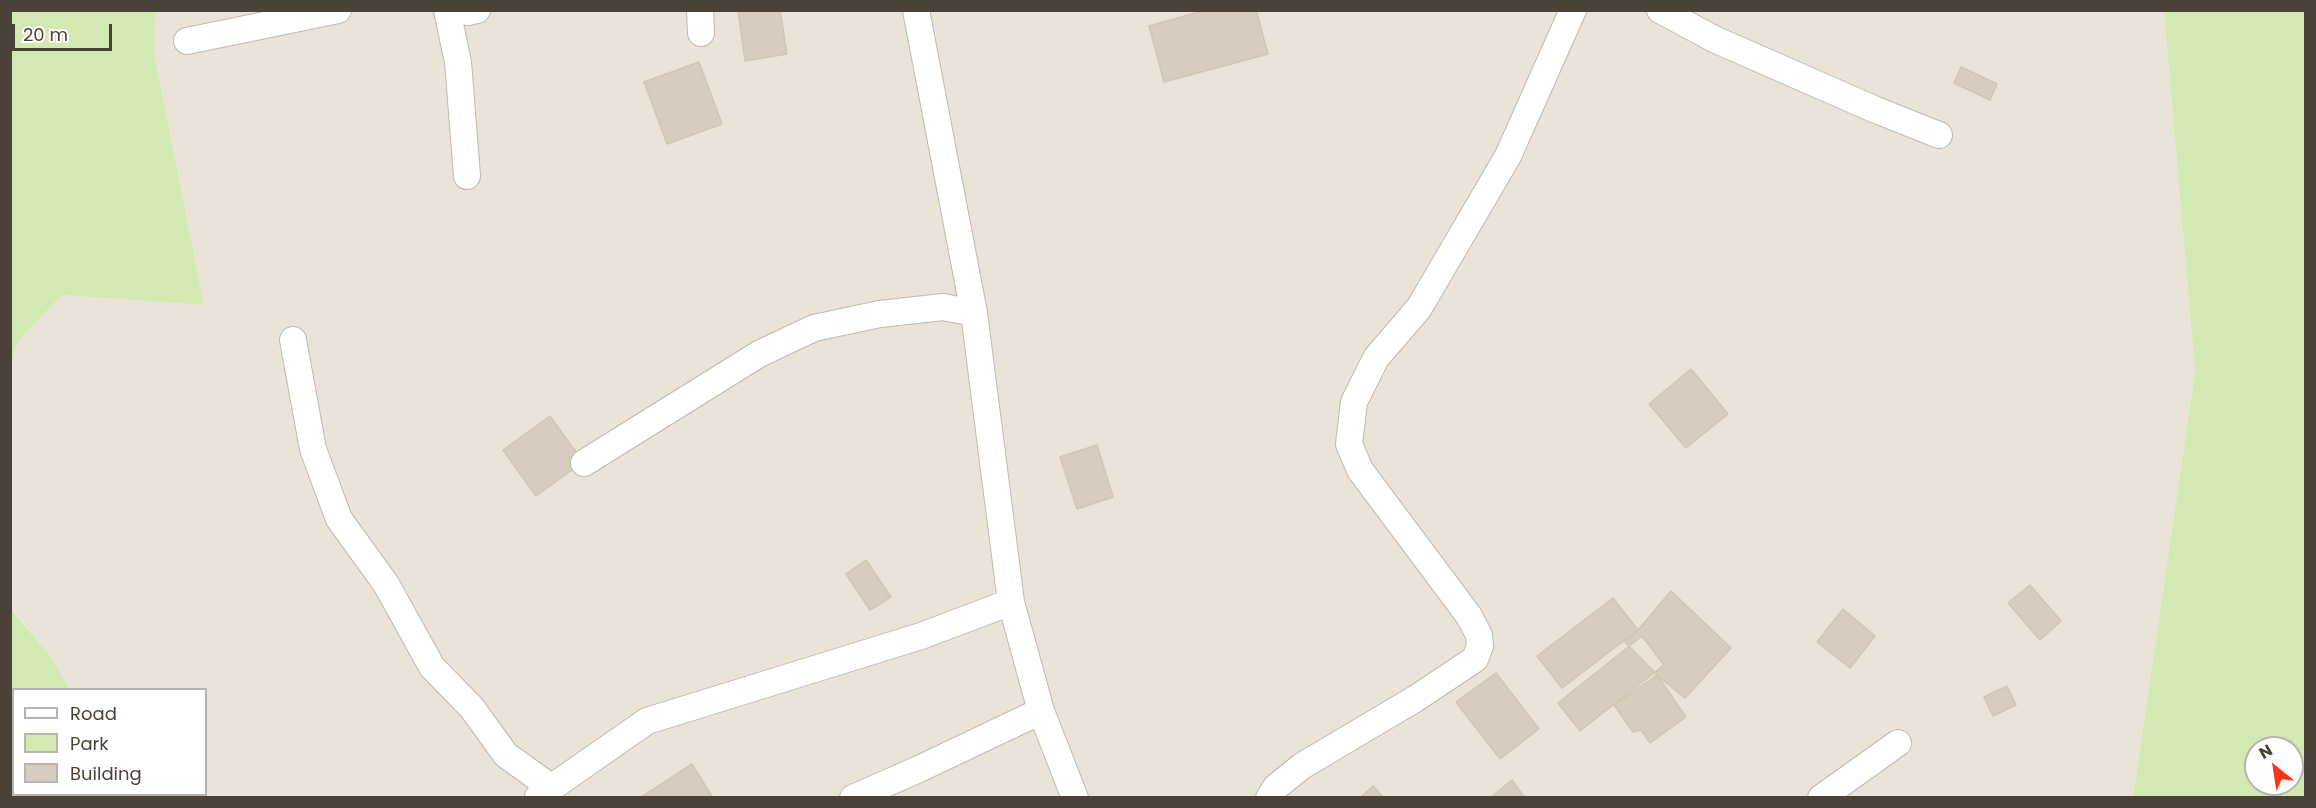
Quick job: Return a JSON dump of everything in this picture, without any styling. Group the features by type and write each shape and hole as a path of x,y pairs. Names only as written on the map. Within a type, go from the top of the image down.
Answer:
{"street":[{"path":"187,41 338,10"},
{"path":"447,10 458,62 467,176"},
{"path":"459,10 468,12 477,10"},
{"path":"916,10 974,313 1011,602 1041,711 1076,798"},
{"path":"1269,798 1276,787 1302,766 1415,699 1475,658 1480,646 1479,635 1469,616 1360,470 1349,444 1354,402 1376,358 1419,308 1508,156 1573,10"},
{"path":"1660,10 1714,39 1876,110 1940,135"},
{"path":"584,463 759,354 814,328 880,314 943,307 974,313"},
{"path":"293,340 313,449 339,519 387,584 432,667 472,708 506,755 545,793 647,721 921,636 1011,602"},
{"path":"853,798 1041,711"},
{"path":"1821,798 1898,743"}],"shaded area":[{"path":"156,11 2164,11 2195,372 2133,797 132,797 207,796 207,688 68,688 51,657 11,608 10,360 19,340 62,295 204,305 154,53"}],"green space":[{"path":"11,10 156,11 154,53 204,305 62,295 19,340 11,360"},
{"path":"2164,11 2305,11 2305,797 2133,797 2195,372"},
{"path":"10,608 51,657 68,688 12,688 12,796 132,797 11,797"}],"building":[{"path":"738,10 780,10 787,54 745,61"},
{"path":"1206,10 1256,10 1268,54 1164,82 1149,26"},
{"path":"699,62 722,124 667,144 644,82"},
{"path":"1961,67 1997,84 1990,100 1954,83"},
{"path":"1691,369 1728,414 1686,448 1649,404"},
{"path":"550,416 583,462 536,496 503,450"},
{"path":"1097,445 1113,497 1077,509 1060,457"},
{"path":"866,560 891,597 870,610 846,574"},
{"path":"2030,585 2061,621 2040,640 2008,603"},
{"path":"1671,591 1731,648 1685,698 1657,675 1624,641 1638,630"},
{"path":"1613,598 1638,630 1562,688 1537,656"},
{"path":"1843,609 1875,636 1850,668 1817,642"},
{"path":"1642,636 1664,665 1580,731 1558,703"},
{"path":"1496,673 1539,729 1500,759 1456,702"},
{"path":"1657,675 1686,717 1650,743 1641,730 1633,732 1614,705"},
{"path":"2007,686 2016,705 1993,716 1984,697"},
{"path":"692,764 713,798 640,798"},
{"path":"1512,780 1525,798 1490,798"},
{"path":"1373,786 1384,798 1360,798"}]}
